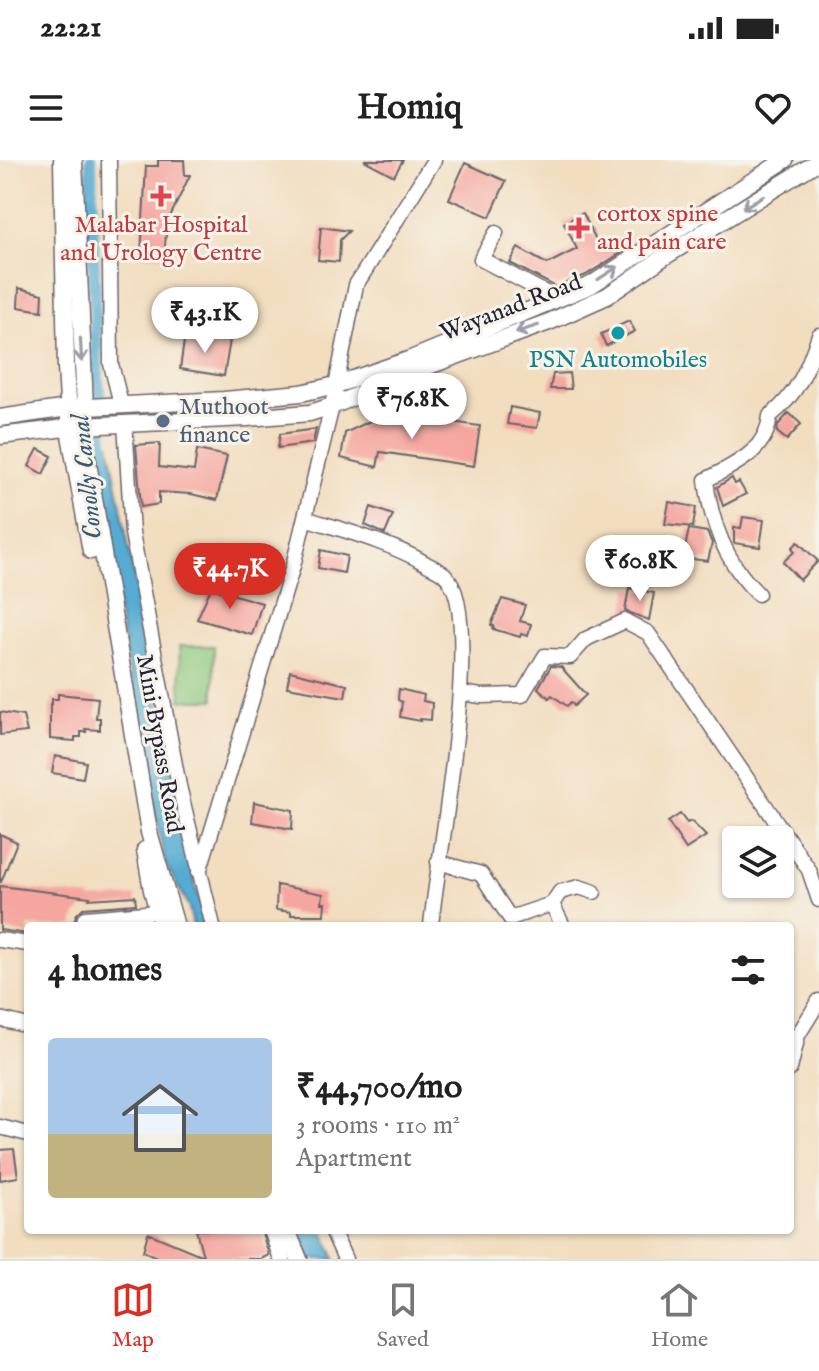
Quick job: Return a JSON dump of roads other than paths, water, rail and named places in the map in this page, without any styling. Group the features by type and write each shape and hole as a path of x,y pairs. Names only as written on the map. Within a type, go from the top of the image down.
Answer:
{"main road":[{"path":"62,160 66,367 76,408"},
{"path":"74,160 76,426"},
{"path":"0,418 121,404 301,393 336,385 411,359 591,285 785,160"},
{"name":"Wayanad Road","path":"0,436 76,426 310,413 332,406 607,296 819,161"},
{"name":"Mini Bypass Road","path":"76,426 152,890 160,919"},
{"name":"Mini Bypass Road","path":"76,426 149,832 175,922"},
{"path":"273,1234 282,1259"},
{"path":"289,1234 299,1259"}],"street":[{"path":"109,160 111,364 121,404"},
{"path":"199,872 293,566 332,406 356,285 434,160"},
{"path":"496,233 481,259 557,299"},
{"path":"758,594 744,581 726,553 714,520 706,480 735,466 763,441 769,431 770,416 790,400 799,387 819,335"},
{"path":"125,423 132,533 179,786 212,922"},
{"path":"305,518 363,535 409,554 448,576 460,609 461,693 431,922"},
{"path":"461,693 522,695 545,656 570,657 586,639 625,621 648,633 809,870 819,900"},
{"path":"438,862 481,874 510,918 552,904 560,892 579,887 594,892"},
{"path":"552,904 561,922"},
{"path":"84,922 85,918 160,919"},
{"path":"0,940 24,943"},
{"path":"794,1052 798,1035 819,1001"},
{"path":"0,1019 24,1025"},
{"path":"0,1127 24,1133"},
{"path":"334,1234 345,1259"}],"water":[{"path":"109,443 154,682 206,922 192,922 189,907 165,863 87,446"},
{"path":"299,1234 324,1234 335,1259 309,1259"}],"waterway":[{"name":"Conolly Canal","path":"91,160 96,350 104,456"}],"place":[{"name":"Malabar Hospital and Urology Centre","path":"161,196"},
{"name":"cortox spine and pain care","path":"579,228"},
{"name":"PSN Automobiles","path":"618,333"},
{"name":"Muthoot finance","path":"163,421"}]}
